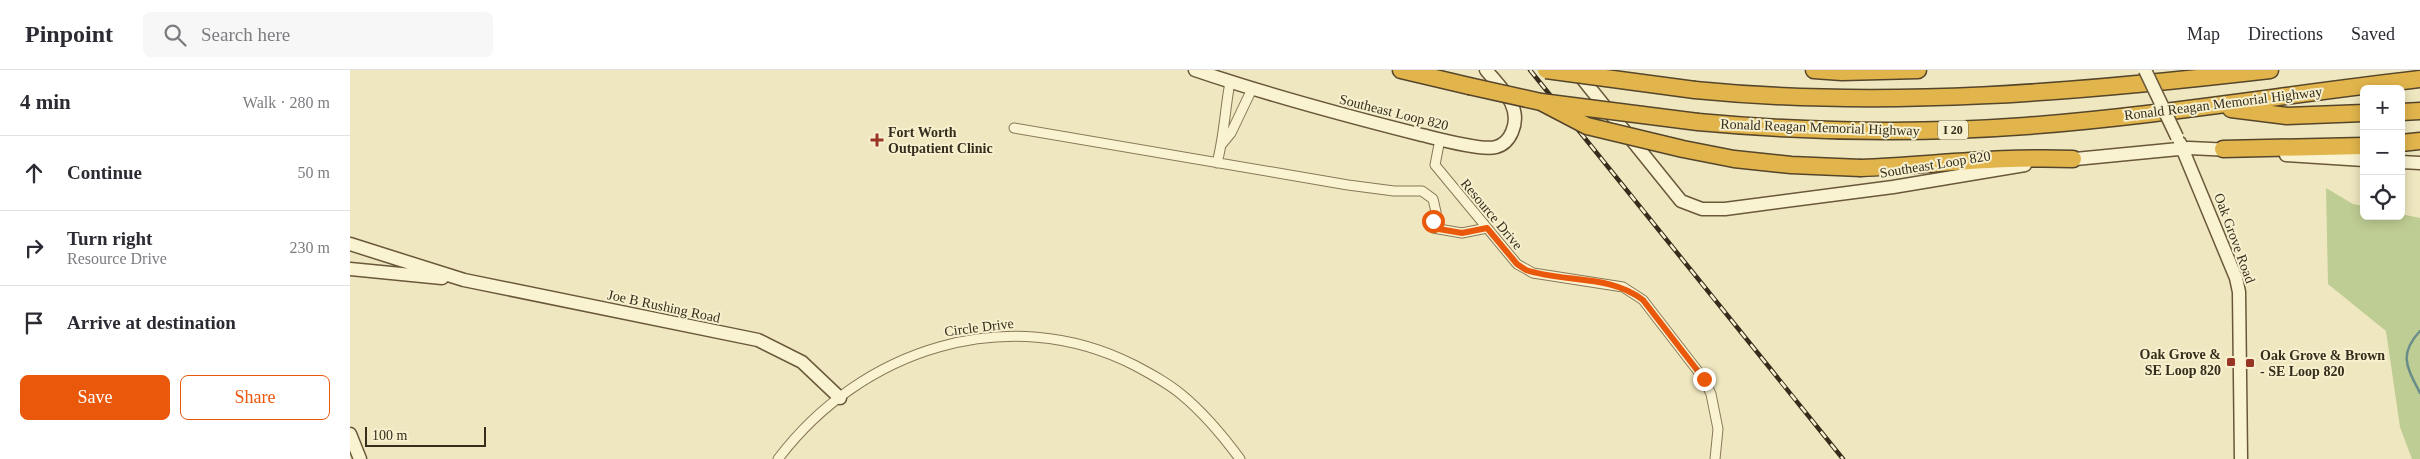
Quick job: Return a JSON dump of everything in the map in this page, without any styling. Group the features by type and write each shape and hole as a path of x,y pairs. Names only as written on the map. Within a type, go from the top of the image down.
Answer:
{"highway":[{"name":"Ronald Reagan Memorial Highway","path":"1401,70 1541,102 1698,122 1816,130 1944,130 2027,126 2420,79"},
{"name":"Ronald Reagan Memorial Highway","path":"1546,70 1695,90 1818,99 1941,98 2046,92 2260,71"},
{"path":"1814,70 1852,72 1918,70"},
{"path":"1541,102 1587,126 1734,159 1791,165 1861,168 1920,166 2026,157 2074,159"},
{"path":"2206,106 2287,116 2360,113"},
{"path":"2405,112 2420,111"},
{"path":"2405,143 2420,141"},
{"path":"2223,149 2360,146"}],"main road":[{"name":"Southeast Loop 820","path":"1195,70 1316,108 1440,139 1490,148 1506,142 1512,134 1516,118 1514,108 1486,70"},
{"name":"Southeast Loop 820","path":"1575,70 1682,202 1702,209 1725,209 1893,187 2020,165 2182,149 2223,149 2360,160"},
{"name":"Oak Grove Road","path":"2145,70 2177,137 2217,230 2239,292 2241,459"},
{"path":"2405,162 2420,163"},
{"name":"Joe B Rushing Road","path":"350,244 464,280 758,340 802,362 840,398"},
{"name":"Joe B Rushing Road","path":"350,269 464,280"},
{"path":"350,434 360,459"}],"street":[{"path":"1217,163 1222,144 1222,131 1230,82"},
{"path":"1222,144 1231,132 1252,89"},
{"path":"1014,128 1348,185 1394,191 1422,191 1433,199 1436,212 1433,228 1462,233 1487,228"},
{"name":"Resource Drive","path":"1440,139 1435,165 1517,264 1526,270 1623,287 1643,300 1704,379 1711,394 1718,429 1715,459"},
{"name":"Circle Drive","path":"778,459 808,425 840,398 883,370 932,348 956,342 1001,336 1049,338 1080,344 1119,357 1168,385 1206,417 1240,459"}],"green space":[{"path":"2326,188 2353,204 2360,205 2360,220 2405,220 2405,215 2420,218 2420,459 2412,459 2400,427 2386,331 2328,284"}],"waterway":[{"path":"2420,331 2413,339 2407,354 2408,368 2420,393"}],"railway":[{"path":"1530,70 1843,459"}],"place":[{"name":"Fort Worth Outpatient Clinic","path":"877,140"},
{"name":"Oak Grove & SE Loop 820","path":"2231,362"},
{"name":"Oak Grove & Brown - SE Loop 820","path":"2250,363"}],"route":[{"path":"1433,221 1433,228 1462,233 1487,228 1517,264 1533,273 1612,284 1633,292 1643,300 1704,379"}]}
